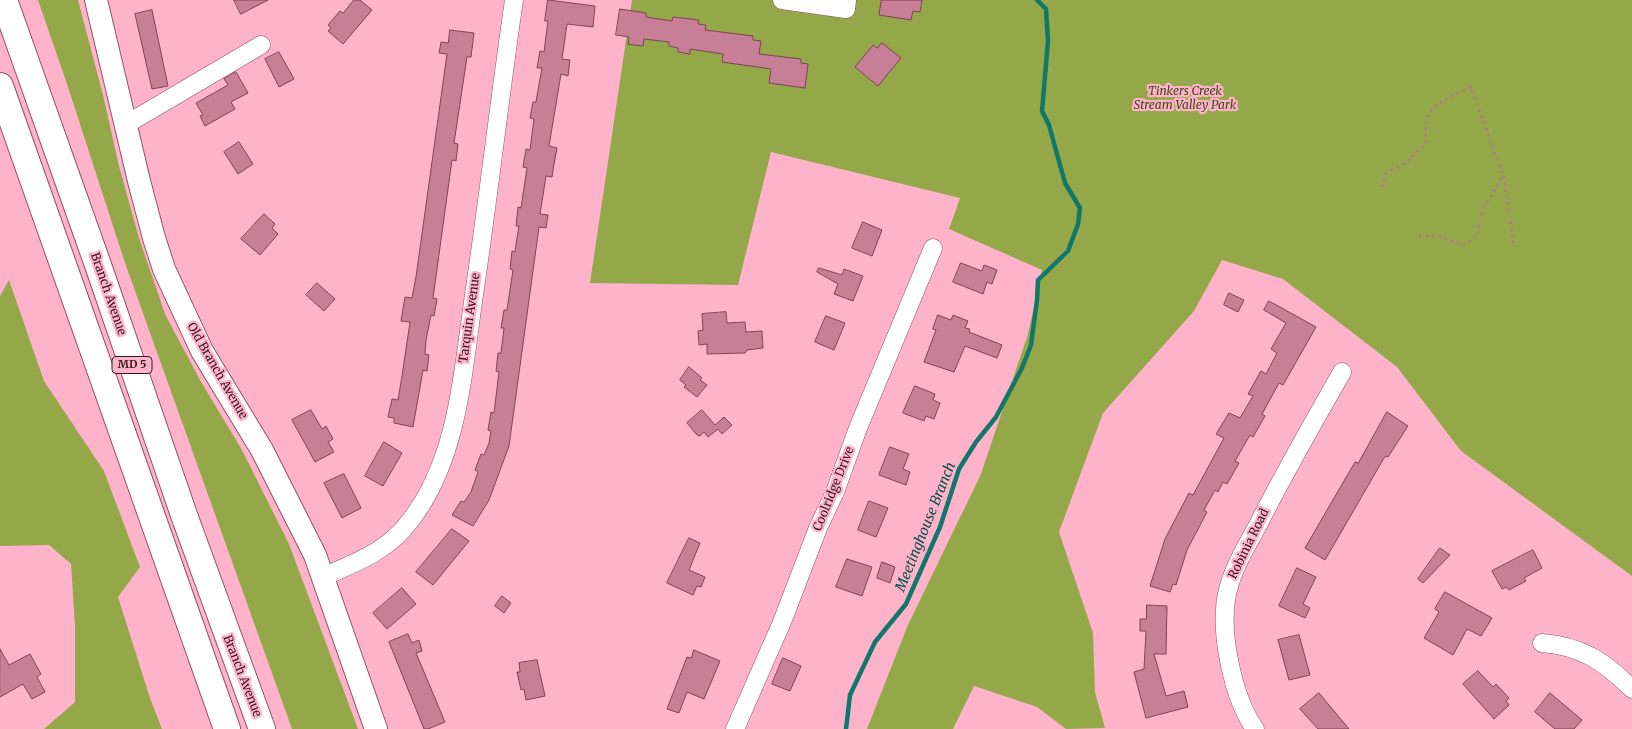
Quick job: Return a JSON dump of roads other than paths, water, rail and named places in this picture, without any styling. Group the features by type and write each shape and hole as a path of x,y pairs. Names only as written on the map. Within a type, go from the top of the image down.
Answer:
{"highway":[{"name":"Branch Avenue","path":"4,0 184,515 262,729"},
{"name":"MD 5","path":"0,86 227,729"}],"main road":[{"name":"Old Branch Avenue","path":"96,0 154,238 176,298 202,351 280,482 315,555 376,729"}],"street":[{"name":"Tarquin Avenue","path":"322,577 365,559 398,535 410,522 435,482 446,454 456,411 464,359 514,0"},
{"path":"782,0 847,5"},
{"path":"126,125 261,45"},
{"name":"Coolridge Drive","path":"735,729 782,622 818,528 835,492 858,428 933,248"},
{"name":"Robinia Road","path":"1255,729 1238,696 1230,667 1224,607 1227,593 1231,578 1263,514 1342,372"},
{"path":"1542,643 1566,646 1589,654 1604,664 1632,689"}],"waterway":[{"name":"Meetinghouse Branch","path":"846,729 850,695 875,642 906,604 940,527 959,469 976,442 996,417 1022,368 1031,345 1038,280 1068,251 1078,224 1080,208 1065,183 1049,125 1042,111 1048,41 1046,9 1037,0"}],"park label":[{"name":"Tinkers Creek Stream Valley Park","path":"1185,99"}]}
